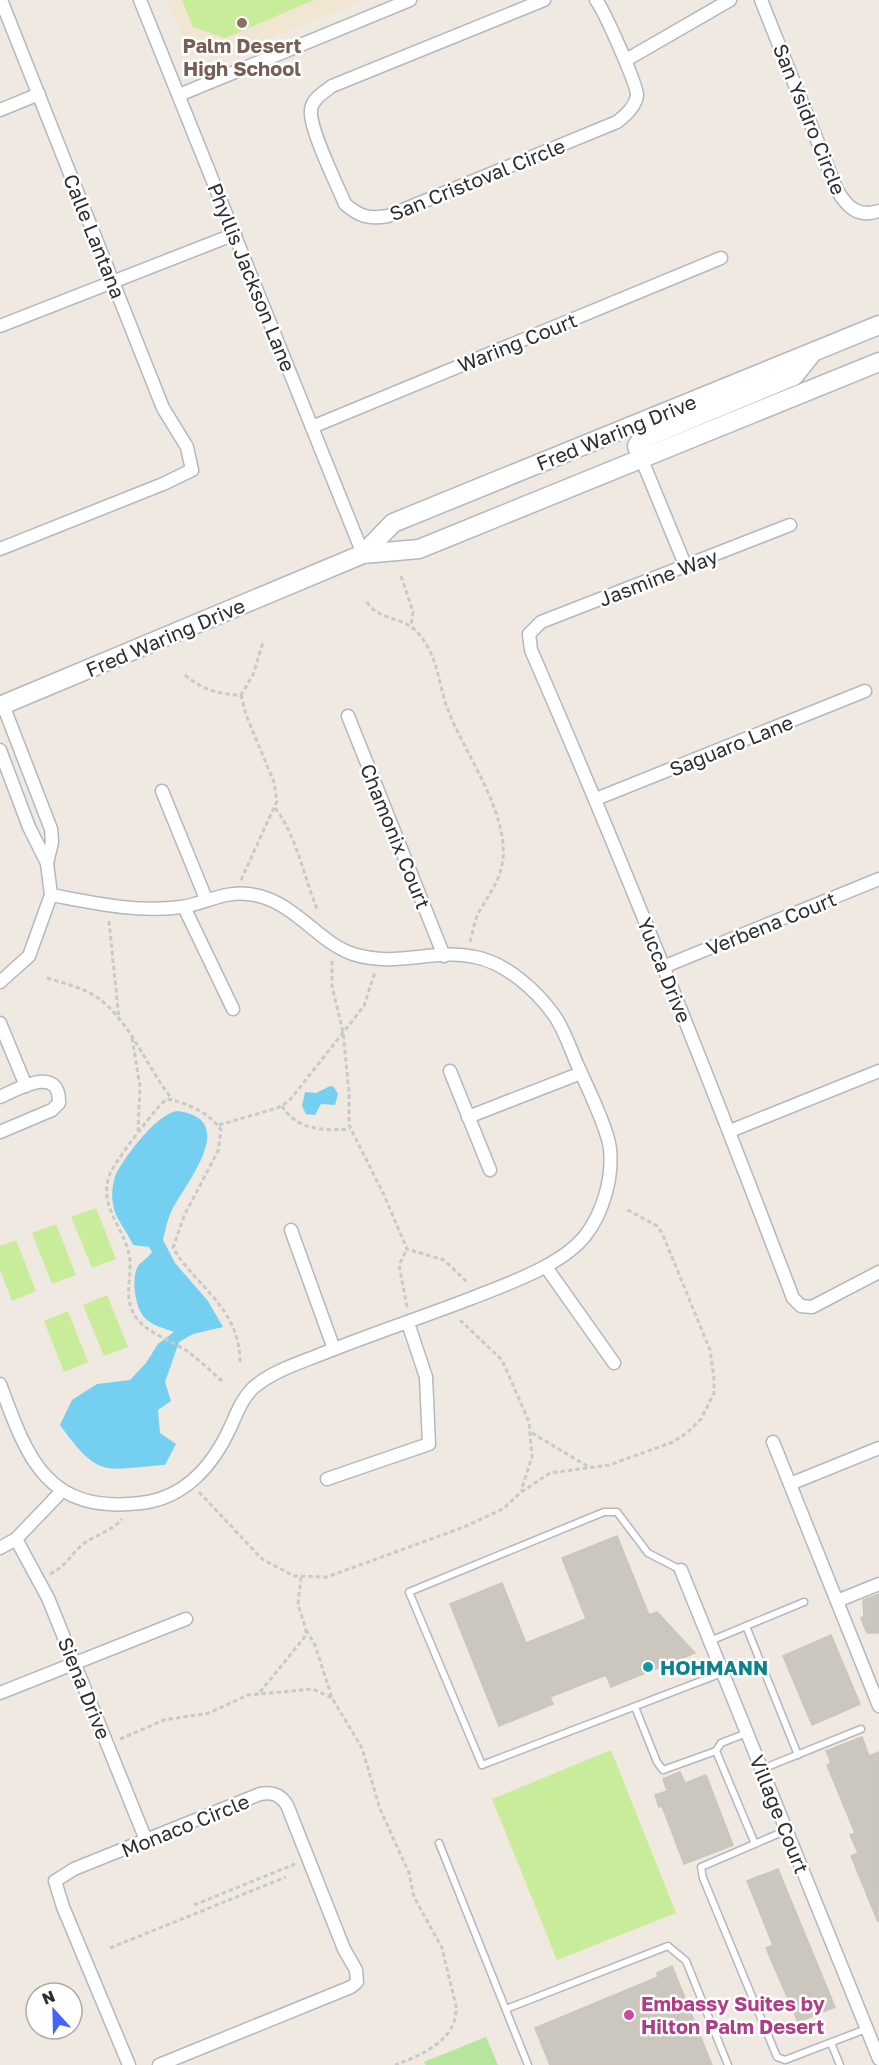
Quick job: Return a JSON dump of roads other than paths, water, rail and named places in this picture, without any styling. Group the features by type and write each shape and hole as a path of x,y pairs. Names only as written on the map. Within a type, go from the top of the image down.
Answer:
{"main road":[{"name":"Fred Waring Drive","path":"363,554 393,523 879,325"},
{"path":"642,460 637,446 642,439 794,376 814,351"},
{"name":"Fred Waring Drive","path":"1,705 363,554 419,549 642,460 875,362"}],"street":[{"name":"Calle Lantana","path":"0,549 163,484 192,470 187,447 164,408 1,0"},
{"name":"Phyllis Jackson Lane","path":"140,0 363,554"},
{"path":"179,95 410,0"},
{"name":"San Cristoval Circle","path":"544,0 332,86 320,95 311,108 313,124 345,204 356,214 371,219 388,216 617,123 628,113 637,96 634,79 626,60 596,0"},
{"path":"626,60 730,0"},
{"name":"San Ysidro Circle","path":"762,0 844,203 861,213 879,211"},
{"path":"0,110 39,94"},
{"path":"0,326 234,234"},
{"name":"Waring Court","path":"312,427 721,258"},
{"path":"642,460 686,567"},
{"name":"Jasmine Way","path":"529,634 541,622 789,525"},
{"name":"Yucca Drive","path":"529,634 531,650 596,799 730,1131 793,1298 801,1306 812,1307 879,1272"},
{"name":"Saguaro Lane","path":"596,799 865,691"},
{"path":"0,982 29,956 51,895 47,863 52,842 51,829 1,705"},
{"name":"Chamonix Court","path":"348,716 444,956"},
{"path":"0,750 40,853 47,863"},
{"path":"162,791 206,899"},
{"path":"23,812 42,805"},
{"name":"Verbena Court","path":"663,967 879,879"},
{"path":"0,1384 18,1434 43,1474 61,1492 106,1504 144,1503 174,1494 203,1473 232,1425 235,1411 252,1389 286,1368 408,1323 546,1267 585,1236 609,1189 610,1146 581,1073 554,1016 516,976 475,956 384,961 349,952 284,906 267,898 249,894 229,894 184,907 132,909 51,895"},
{"path":"184,907 233,1010"},
{"path":"0,1023 26,1086"},
{"path":"450,1071 490,1170"},
{"path":"730,1131 879,1071"},
{"path":"468,1117 581,1073"},
{"path":"0,1097 45,1081 59,1093 58,1103 52,1110 0,1132"},
{"path":"291,1230 334,1349"},
{"path":"546,1267 614,1363"},
{"path":"327,1479 429,1444 426,1377 408,1323"},
{"path":"773,1442 879,1706"},
{"path":"790,1484 879,1448"},
{"path":"0,1548 16,1539 61,1492"},
{"name":"Siena Drive","path":"16,1539 48,1598 146,1840"},
{"name":"Village Court","path":"681,1570 879,2059"},
{"path":"837,1601 879,1584"},
{"path":"0,1693 186,1619"},
{"name":"Monaco Circle","path":"129,2065 56,1890 55,1881 74,1869 260,1794 275,1794 282,1797 358,1976 357,1982 351,1988 159,2065"},
{"path":"867,2029 879,2024"}],"lane":[{"path":"681,1570 648,1553 616,1512 604,1512 409,1592 482,1766 723,1673"},
{"path":"710,1641 804,1602"},
{"path":"746,1626 798,1755"},
{"path":"634,1707 657,1762 663,1770 716,1751 721,1743 747,1733"},
{"path":"762,1770 861,1729"},
{"path":"716,1751 755,1844"},
{"path":"787,1830 701,1867 703,1878 777,2057 785,2060 867,2029"},
{"path":"439,1843 528,2065"},
{"path":"506,2009 668,1946 686,1960 728,2065"},
{"path":"831,2043 840,2065"}],"water":[{"path":"330,1086 334,1087 338,1094 335,1105 321,1104 315,1115 306,1114 302,1106 305,1092 316,1093"},
{"path":"177,1111 196,1117 205,1126 207,1139 196,1170 171,1212 163,1240 175,1263 208,1301 223,1327 193,1334 179,1342 165,1382 171,1401 158,1410 160,1433 176,1444 165,1465 115,1469 104,1467 94,1463 85,1455 60,1425 72,1400 97,1384 130,1380 146,1363 158,1344 174,1332 151,1323 144,1317 138,1306 135,1292 136,1271 152,1252 149,1247 133,1245 116,1215 112,1196 116,1175 135,1146 161,1119"}],"place":[{"name":"Palm Desert High School","path":"242,23"},
{"name":"HOHMANN","path":"648,1667"},
{"name":"Embassy Suites by Hilton Palm Desert","path":"629,2015"}]}
